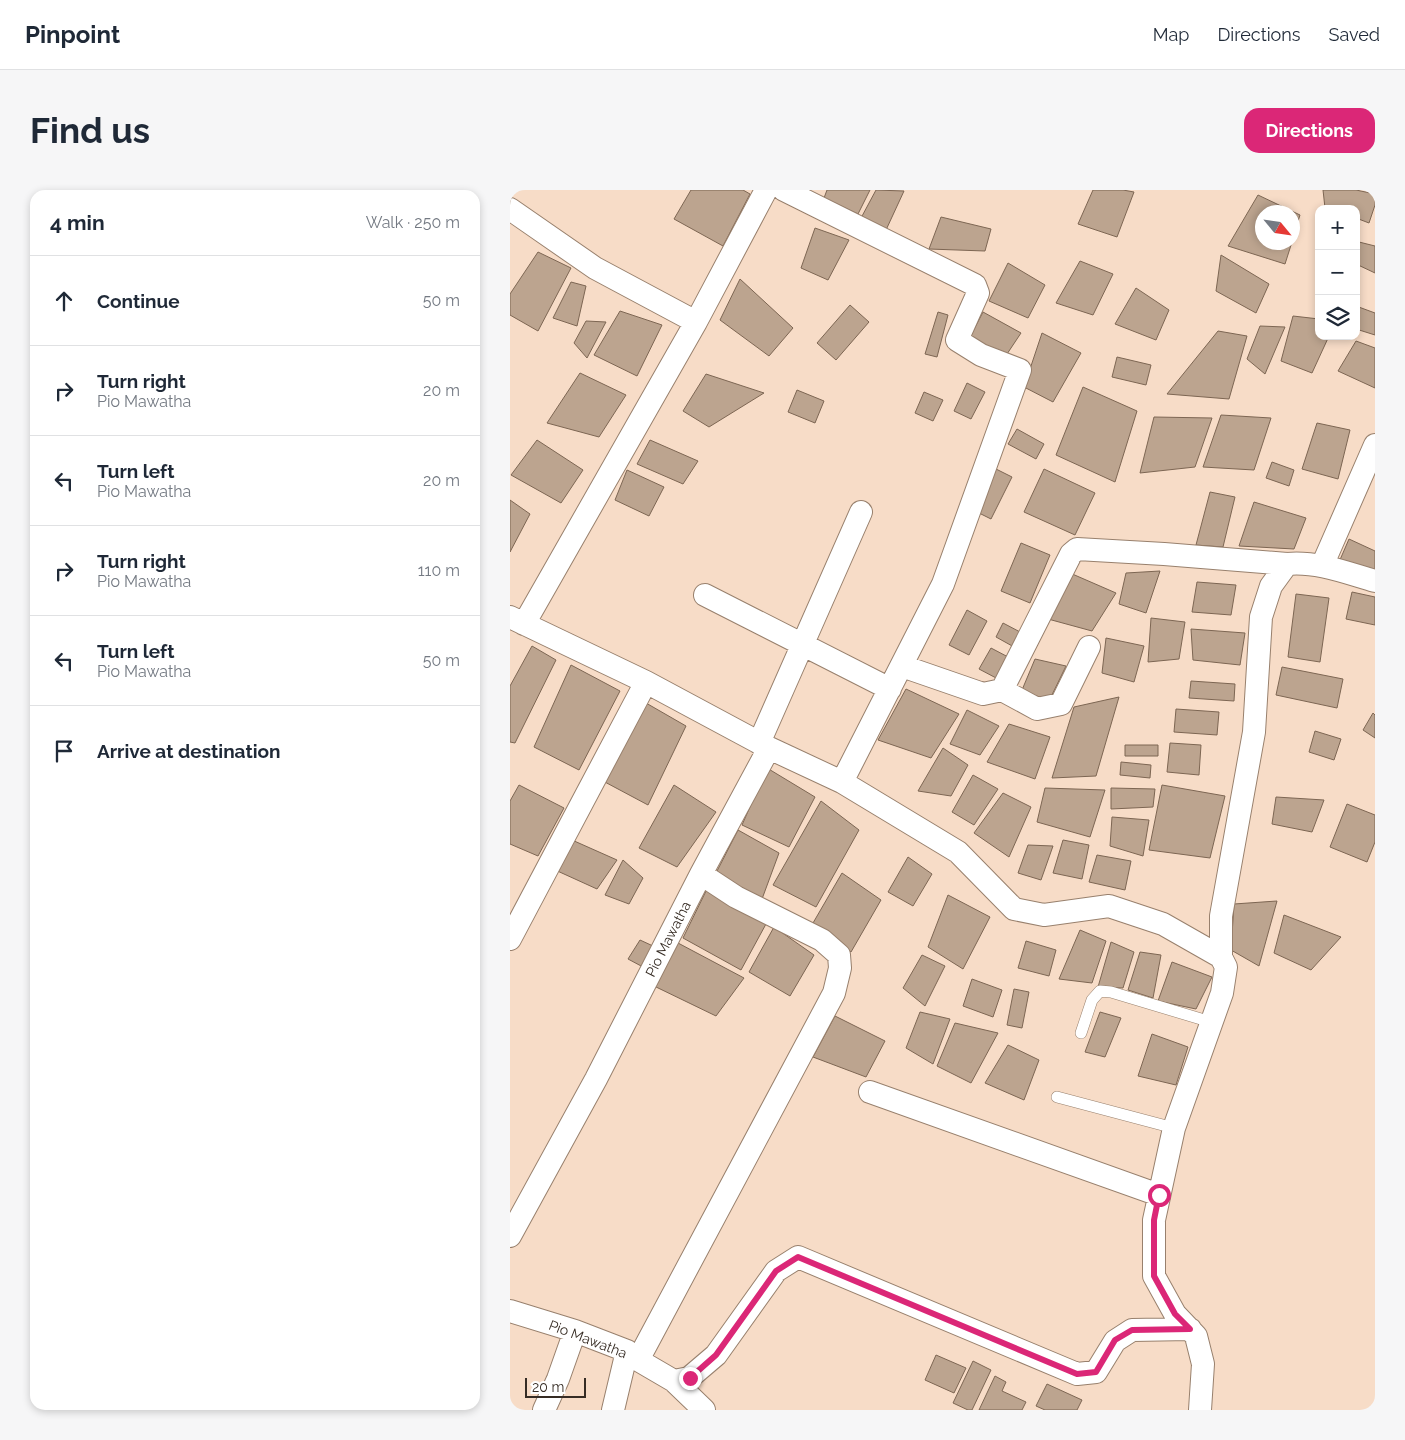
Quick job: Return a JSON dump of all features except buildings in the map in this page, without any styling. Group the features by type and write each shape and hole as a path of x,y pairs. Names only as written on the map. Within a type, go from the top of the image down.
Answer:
{"street":[{"path":"766,190 696,322 517,620 646,682 764,745 842,782 958,852 1014,909 1044,915 1109,906 1163,924 1221,957"},
{"path":"784,190 975,285 978,292 957,340 981,355 1020,370 943,584 842,782"},
{"path":"510,210 595,268 696,322"},
{"path":"1322,566 1375,444"},
{"name":"Pio Mawatha","path":"510,1236 596,1079 701,874 764,745 802,644 861,512"},
{"path":"1002,690 1071,554 1077,550 1164,554 1287,564 1299,563 1322,566 1375,581"},
{"path":"1200,1410 1203,1364 1196,1336 1175,1314 1154,1276 1154,1220 1174,1128 1225,976 1226,967 1221,957 1220,916 1254,732 1261,617 1271,586 1287,564"},
{"path":"705,595 890,689"},
{"path":"902,666 983,694 1002,690 1037,709 1061,704 1089,647"},
{"path":"510,939 516,915 646,682"},
{"path":"613,1410 632,1356 834,993 840,968 839,955 822,940 736,897 701,874"},
{"path":"870,1092 1159,1195"},
{"path":"674,1381 690,1378 716,1355 776,1271 798,1257 1077,1374 1096,1372 1115,1340 1132,1330 1190,1329"},
{"name":"Pio Mawatha","path":"510,1311 575,1332 632,1356 674,1381 704,1410"},
{"path":"544,1410 558,1379 575,1332"}],"lane":[{"path":"1081,1033 1092,1000 1100,991 1111,992 1211,1022"},
{"path":"1057,1097 1174,1128"}],"route":[{"path":"690,1378 716,1355 776,1271 798,1257 1077,1374 1096,1372 1115,1340 1132,1330 1190,1329 1175,1314 1154,1276 1154,1220 1159,1195"}]}
